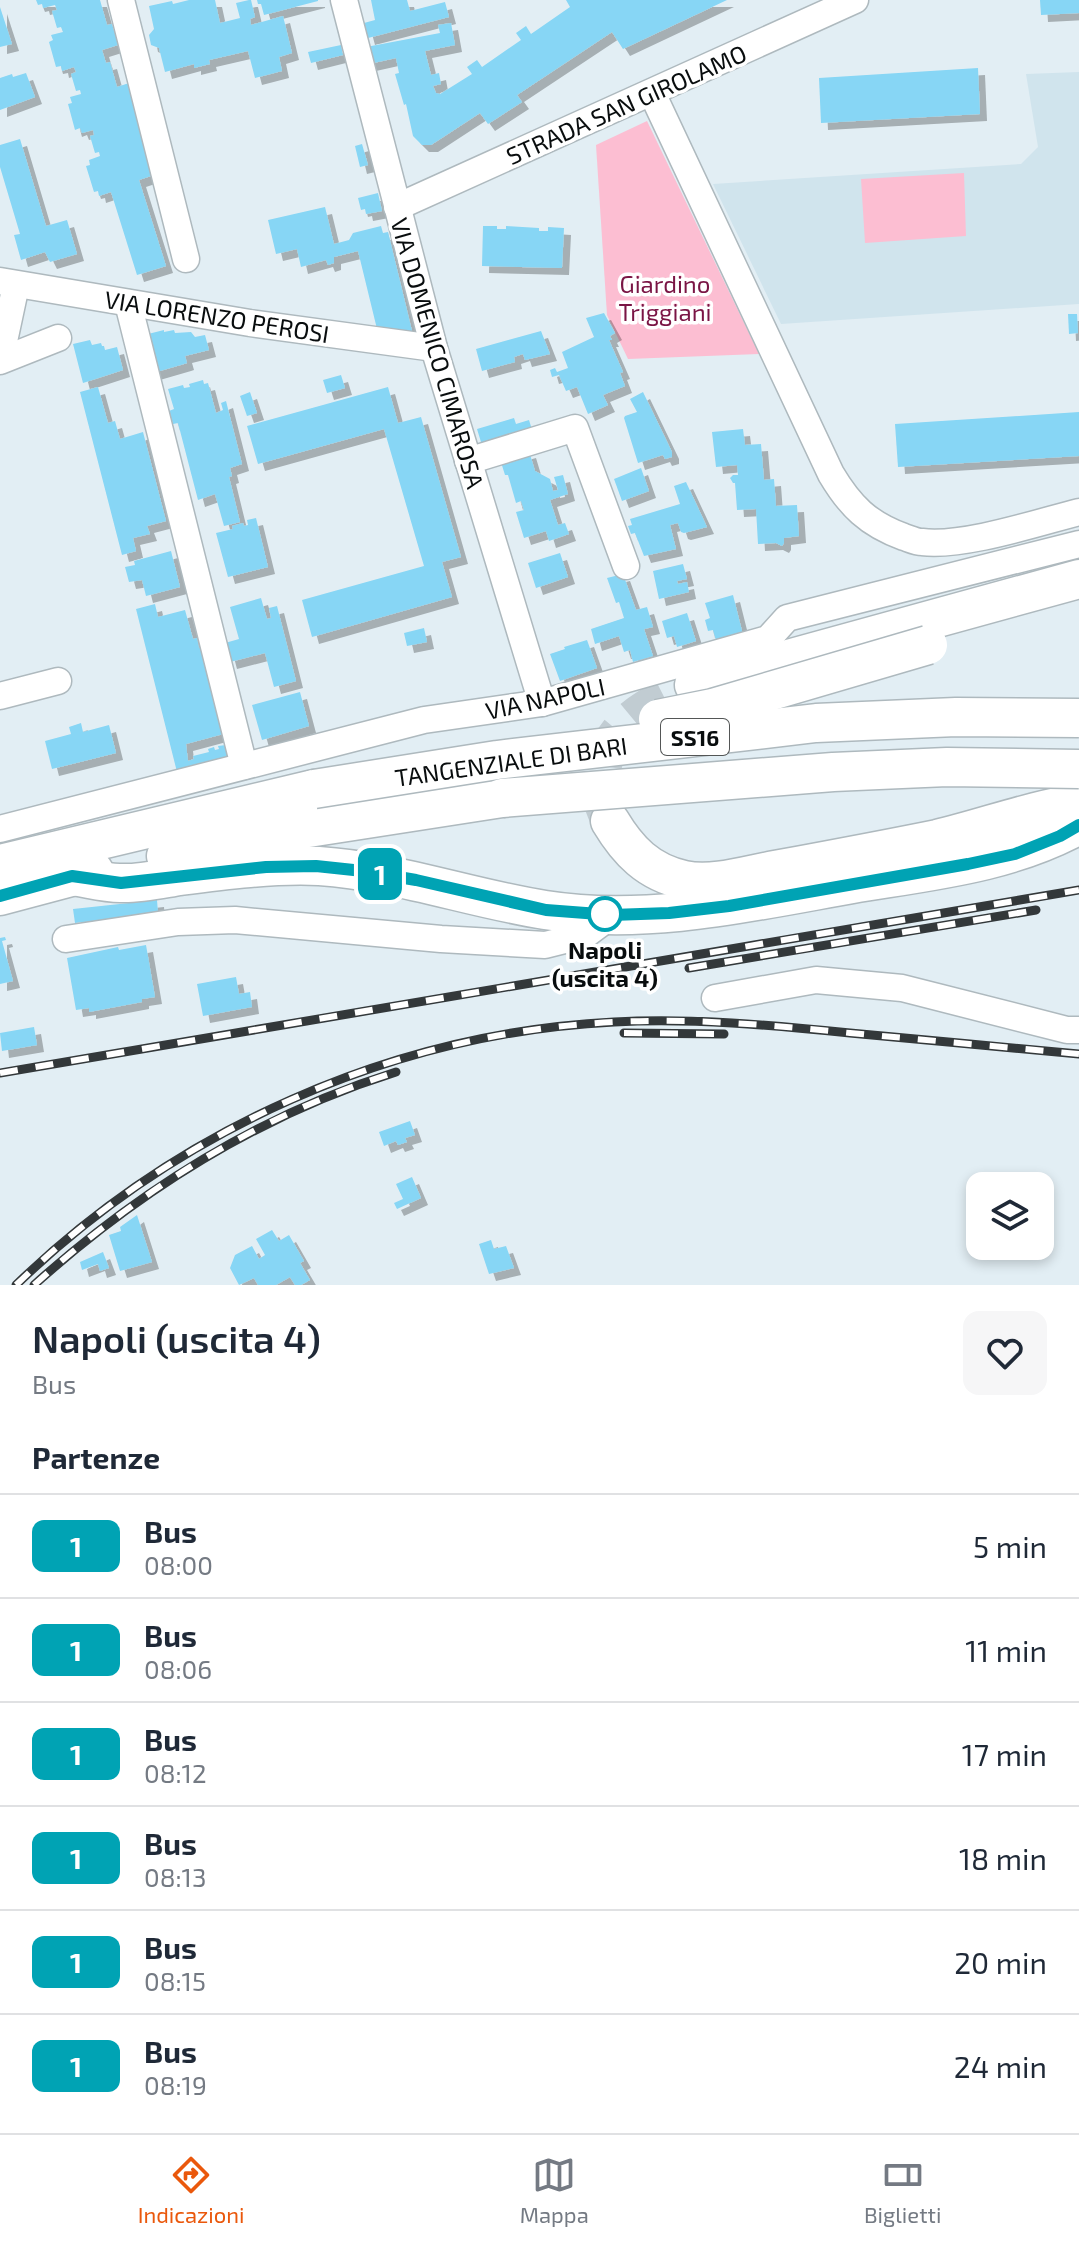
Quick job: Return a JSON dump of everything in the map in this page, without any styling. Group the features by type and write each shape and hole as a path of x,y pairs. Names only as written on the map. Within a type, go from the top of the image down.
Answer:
{"highway":[{"path":"694,685 1079,579"},
{"path":"314,789 713,708 1079,603"},
{"name":"TANGENZIALE DI BARI","path":"0,864 314,789 497,760 816,723 956,717 1079,718"},
{"name":"TANGENZIALE DI BARI","path":"0,896 72,876 263,835 502,798 833,772 947,767 1079,769"},
{"path":"610,821 637,858 664,873 685,880 703,881 938,838 1079,803"},
{"path":"72,876 121,883 266,867 316,866 416,880 546,910 612,915 669,913 729,906 1015,854 1079,825"}],"street":[{"path":"121,0 186,259"},
{"name":"VIA DOMENICO CIMAROSA","path":"344,0 434,348 542,703"},
{"name":"STRADA SAN GIROLAMO","path":"397,207 855,0"},
{"path":"652,93 831,474 846,498 863,515 889,531 919,542 947,542 1079,512"},
{"path":"8,283 0,360 58,338"},
{"name":"VIA LORENZO PEROSI","path":"8,283 250,323 434,348"},
{"path":"128,303 244,766"},
{"path":"468,461 575,428 626,566"},
{"name":"VIA NAPOLI","path":"0,829 424,720 542,703 768,639 787,618 1079,544"},
{"path":"0,696 58,681"},
{"path":"66,939 178,922 235,920 545,945 585,935 612,915"},
{"path":"715,998 816,980 902,988 1067,1030 1079,1030"}],"shaded area":[{"path":"1079,72 1079,304 781,324 713,184 1021,164 1038,147 1026,74"}],"green space":[{"name":"Giardino Triggiani","path":"647,121 759,354 628,359 607,315 596,145"},
{"path":"964,173 966,236 865,243 861,179"}],"building":[{"path":"36,0 100,0 107,25 112,24 118,45 102,50 106,63 110,62 117,87 132,82 142,116 137,117 154,175 139,180 166,266 137,275 111,192 99,196 98,191 94,192 86,166 90,165 89,160 100,156 99,152 95,153 90,136 94,135 93,130 82,133 80,128 75,130 68,104 72,103 70,97 81,94 80,90 76,91 71,74 76,72 74,67 62,71 61,66 56,67 49,42 53,40 51,35 63,32 61,27 57,28 52,11 57,10 55,5 43,8"},
{"path":"215,0 220,23 240,18 236,3 249,0 255,17 250,19 251,25 283,16 292,53 279,57 282,71 255,78 248,51 209,60 210,64 194,68 194,64 165,72 159,48 151,45 149,35 154,29 149,6"},
{"path":"257,0 318,0 318,1 264,15"},
{"path":"371,0 407,0 410,11 445,2 449,17 368,38 364,23 375,20"},
{"path":"566,0 727,0 623,49 612,32 517,95 522,102 488,124 480,113 431,145 422,145 413,136 395,74 399,73 396,58 369,64 366,47 440,33 438,25 451,23 455,45 425,51 431,75 439,73 441,84 433,86 440,94 472,74 467,67 477,60 482,67 521,40 516,33 526,26 531,34 570,7"},
{"path":"1040,0 1079,0 1079,13 1041,15"},
{"path":"0,7 12,44 0,47"},
{"path":"341,45 343,55 311,63 308,52"},
{"path":"978,68 980,114 821,123 819,78"},
{"path":"26,73 35,97 0,110 0,78"},
{"path":"20,139 46,226 67,220 77,254 50,262 45,252 21,260 14,235 20,234 0,167 0,145"},
{"path":"362,144 368,165 360,167 355,146"},
{"path":"378,193 382,211 366,214 365,209 361,210 358,198"},
{"path":"325,207 334,244 349,240 353,233 381,226 383,233 388,232 413,335 377,329 358,251 334,257 334,263 328,265 326,260 301,267 297,249 276,254 268,220"},
{"path":"483,226 497,226 497,229 506,229 506,226 539,228 539,231 548,231 548,227 564,228 562,268 482,266"},
{"path":"604,313 615,333 609,340 623,372 620,373 625,386 603,395 608,405 588,414 577,387 566,391 559,375 552,377 550,370 555,368 557,372 568,368 562,352 594,337 586,318"},
{"path":"1068,314 1077,314 1078,333 1069,334"},
{"path":"164,330 191,332 195,337 205,335 209,350 185,356 187,363 153,373 148,334"},
{"path":"541,331 550,354 525,360 523,354 514,357 515,362 482,371 476,349"},
{"path":"90,340 92,345 101,343 105,350 117,347 123,370 83,383 73,344"},
{"path":"341,375 345,388 327,393 323,380"},
{"path":"203,380 204,384 208,383 216,413 223,410 221,403 226,401 242,464 230,468 232,476 229,477 240,522 224,526 215,494 198,500 178,423 173,424 169,411 174,409 168,389 183,385 184,388 190,387 189,384"},
{"path":"98,387 108,423 115,421 120,439 143,432 166,521 147,526 150,534 133,538 136,551 122,555 80,392"},
{"path":"388,387 398,423 421,417 461,557 442,562 452,597 312,637 302,600 424,566 384,429 258,464 247,426"},
{"path":"250,392 257,413 247,416 240,396"},
{"path":"643,392 672,457 665,459 663,455 638,463 624,418 637,412 630,399"},
{"path":"1079,412 1079,456 898,467 895,424"},
{"path":"514,418 516,424 529,420 534,436 484,452 477,429"},
{"path":"743,429 745,445 761,444 764,480 774,479 776,506 797,505 799,536 784,538 782,546 776,543 758,544 756,509 737,510 735,483 730,478 738,475 737,465 716,467 712,432"},
{"path":"529,451 535,471 550,479 553,491 558,490 554,477 563,475 568,494 550,500 558,525 565,523 569,534 549,541 546,531 524,538 516,512 524,510 521,501 516,503 500,459"},
{"path":"641,468 649,491 622,501 614,479"},
{"path":"686,482 707,527 684,533 678,523 670,525 676,549 644,556 635,533 631,534 628,526 632,525 630,519 680,504 674,486"},
{"path":"256,518 268,567 228,577 216,533 243,523 244,526 248,525 247,520"},
{"path":"171,551 180,587 146,596 142,580 129,582 125,567 135,565 134,561"},
{"path":"560,553 568,577 536,588 528,563"},
{"path":"683,564 687,579 677,581 678,584 687,582 689,592 659,599 653,571"},
{"path":"623,574 636,610 647,607 653,627 644,629 653,656 633,662 630,650 624,652 619,636 595,644 591,629 624,618 607,578"},
{"path":"733,595 744,639 718,647 713,630 708,631 705,620 710,618 705,603"},
{"path":"261,598 267,619 271,618 269,608 277,606 296,681 274,687 265,653 230,662 225,643 239,639 230,607"},
{"path":"155,604 158,617 185,610 193,639 197,638 199,648 206,646 227,733 186,744 188,761 194,759 193,756 209,752 208,749 214,747 215,750 219,749 218,746 226,745 233,756 177,772 136,609"},
{"path":"687,613 696,641 677,647 674,636 667,638 662,621"},
{"path":"424,628 427,642 407,646 404,633"},
{"path":"587,640 597,668 560,681 550,654"},
{"path":"300,692 309,726 262,740 252,705"},
{"path":"81,723 83,732 109,725 116,753 52,769 45,741 71,734 69,727"},
{"path":"157,900 158,913 75,923 73,909"},
{"path":"5,937 6,940 2,941 13,981 0,984 0,938"},
{"path":"146,945 155,997 89,1012 89,1008 76,1010 67,958 118,947 119,950"},
{"path":"236,977 239,994 250,992 252,1007 203,1016 197,984"},
{"path":"34,1027 37,1045 2,1051 0,1033"},
{"path":"410,1121 415,1135 405,1138 407,1142 398,1145 396,1141 384,1146 379,1132"},
{"path":"412,1177 421,1198 397,1209 394,1203 403,1199 396,1184"},
{"path":"137,1215 152,1262 120,1271 109,1235 121,1231 120,1227"},
{"path":"272,1230 279,1241 289,1235 304,1261 300,1263 310,1280 295,1285 290,1277 276,1285 258,1285 254,1278 239,1285 230,1268 235,1255 252,1246 259,1259 265,1255 256,1239"},
{"path":"491,1240 494,1249 506,1246 514,1268 489,1274 479,1244"},
{"path":"103,1252 109,1268 100,1271 98,1264 82,1270 80,1262"}],"tunnel":[{"path":"610,821 600,791 606,755 613,740 635,716 694,685"}],"railway":[{"path":"0,1073 1079,890"},
{"path":"689,968 1036,910"},
{"path":"16,1285 78,1230 146,1180 217,1137 291,1100 369,1069 449,1046 531,1030 614,1022 673,1021 791,1027 1079,1054"},
{"path":"624,1033 724,1034"},
{"path":"34,1285 116,1217 204,1159 297,1110 396,1072"}],"bus line":[{"name":"1","path":"0,896 72,876 121,883 266,867 316,866 416,880 546,910 612,915 669,913 729,906 1015,854 1079,825"}],"place":[{"name":"Napoli (uscita 4)","path":"605,914"}]}
